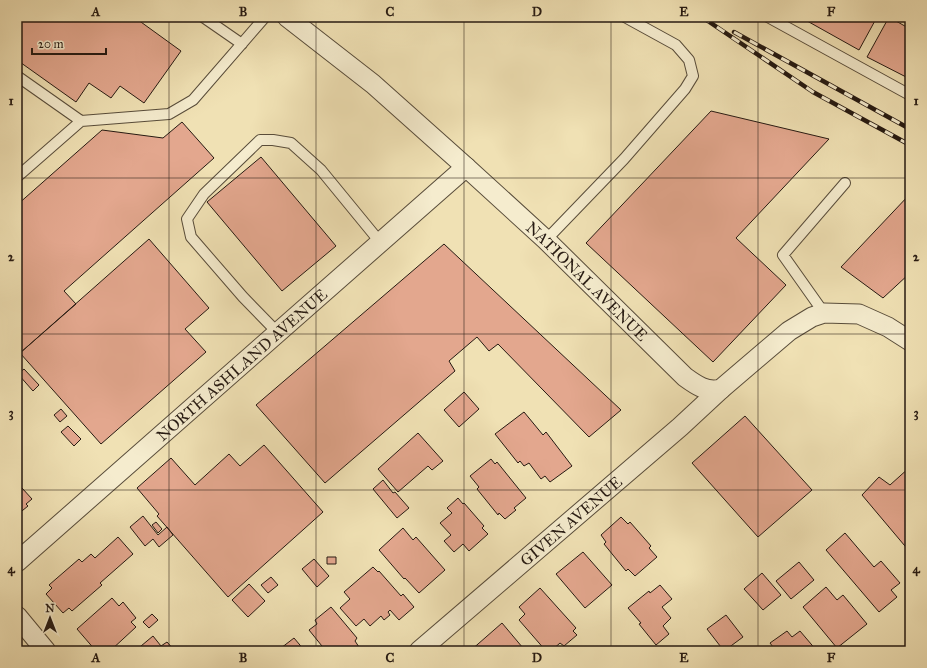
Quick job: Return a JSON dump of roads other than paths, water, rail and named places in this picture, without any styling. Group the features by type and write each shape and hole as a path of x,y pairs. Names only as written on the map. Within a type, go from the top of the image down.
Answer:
{"street":[{"name":"NATIONAL AVENUE","path":"287,17 373,84 466,167 546,240 685,377 704,389 714,391 721,389"},
{"name":"NORTH ASHLAND AVENUE","path":"17,562 466,167"},
{"path":"721,389 789,331 812,317 824,313 859,314 888,326 910,341"},
{"name":"GIVEN AVENUE","path":"420,651 680,427 721,389"},
{"path":"17,616 46,651"}],"lane":[{"path":"203,17 242,44"},
{"path":"17,177 81,121 169,114 193,100 265,17"},
{"path":"546,240 624,159 685,89 693,76 689,60 676,45 625,17"},
{"path":"768,17 910,95"},
{"path":"17,76 81,121"},
{"path":"278,333 243,297 191,237 187,219 204,194 260,140 273,140 291,143 321,170 380,242"},
{"path":"824,313 783,255 846,183"}],"railway":[{"path":"702,17 813,92 910,145"},
{"path":"734,32 910,129"}]}
